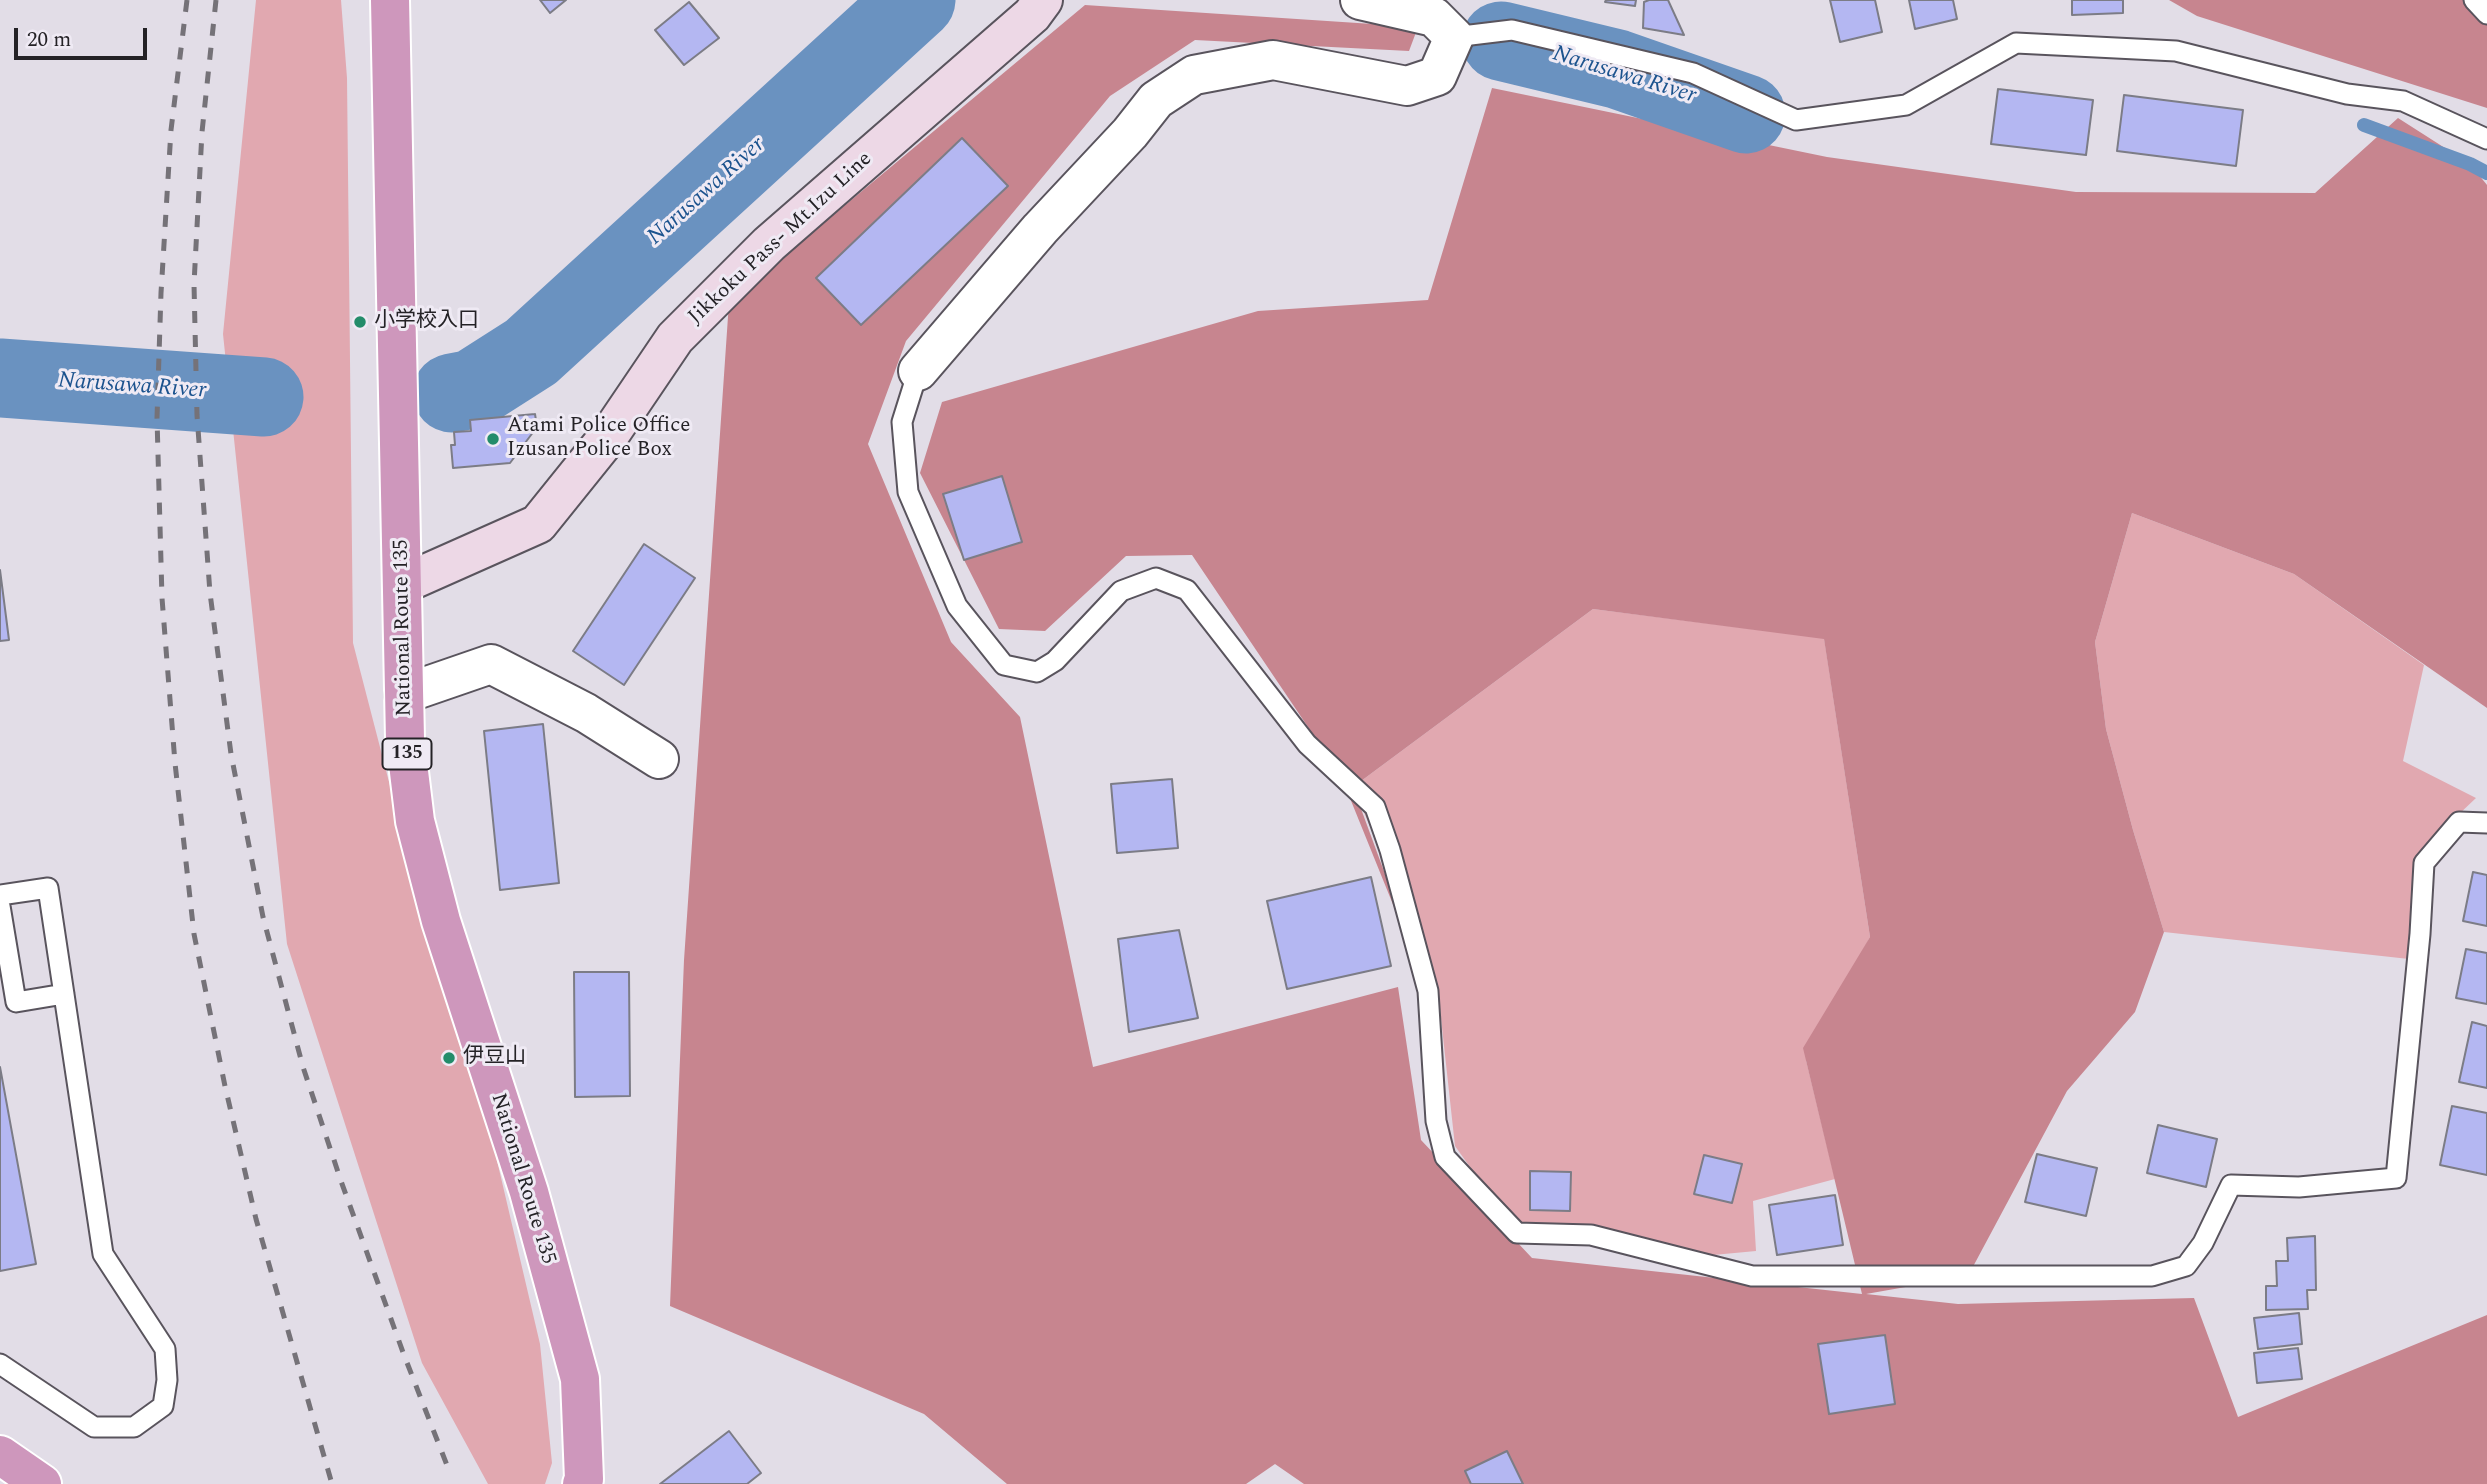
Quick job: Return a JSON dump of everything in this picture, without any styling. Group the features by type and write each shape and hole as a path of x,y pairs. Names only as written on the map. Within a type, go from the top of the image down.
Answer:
{"highway":[{"name":"National Route 135","path":"390,0 405,739 415,821 441,921 529,1192 580,1379 582,1484"},
{"path":"0,1455 42,1484"}],"main road":[{"name":"Jikkoku Pass- Mt.Izu Line","path":"403,583 538,524 608,437 675,338 769,244 1032,15 1043,0"}],"street":[{"path":"918,372 1040,229 1130,133 1156,100 1194,75 1273,60 1408,86 1437,76 1454,37 1434,17 1360,0"},
{"path":"404,694 491,664 586,713 659,760"}],"lane":[{"path":"2474,0 2487,14"},
{"path":"1454,37 1512,30 1680,70 1796,120 1906,105 2016,43 2176,51 2347,94 2403,101 2487,139"},
{"path":"918,372 902,422 908,492 957,606 1004,665 1037,672 1055,661 1121,591 1156,578 1187,590 1307,744 1375,807 1390,850 1428,991 1436,1121 1445,1157 1517,1233 1591,1235 1752,1276 2152,1276 2186,1266 2203,1243 2231,1185 2299,1187 2396,1178 2420,934 2424,863 2459,822 2487,823"},
{"path":"0,895 48,888 103,1254 165,1349 167,1380 163,1406 134,1427 94,1427 0,1364"},
{"path":"0,906 16,1002 64,994"}],"shaded area":[{"path":"256,0 341,0 347,78 353,643 431,944 491,1135 540,1344 552,1463 545,1484 488,1484 422,1363 287,944 223,334"},
{"path":"2169,0 2487,0 2487,108 2197,16"},
{"path":"1085,5 1418,27 1409,51 1195,40 1110,96 906,341 868,444 951,642 1020,717 1093,1067 1398,987 1421,1140 1532,1258 1862,1294 1803,1048 1870,937 1824,639 1593,609 1353,787 1428,991 1341,776 1192,555 1126,556 1045,631 999,629 920,473 942,402 1258,311 1428,300 1492,88 1827,157 2076,192 2315,193 2398,118 2470,164 2487,185 2487,708 2294,574 2132,513 2095,642 2106,729 2164,932 2135,1012 2067,1091 1968,1276 1866,1294 1958,1304 2194,1298 2238,1417 2487,1315 2487,1484 1304,1484 1275,1464 1246,1484 1007,1484 924,1414 670,1306 684,960 729,302"},
{"path":"2132,513 2294,574 2424,665 2403,761 2476,798 2418,853 2418,960 2164,932 2106,729 2095,642"},
{"path":"1593,609 1824,638 1870,937 1806,1060 1835,1179 1753,1201 1756,1251 1681,1258 1517,1233 1455,1146 1437,982 1353,787"}],"building":[{"path":"540,0 566,0 550,13"},
{"path":"1636,0 1635,6 1605,2"},
{"path":"1668,0 1684,35 1643,28 1644,2"},
{"path":"1830,0 1875,0 1882,32 1840,42"},
{"path":"1909,0 1953,0 1957,19 1915,29"},
{"path":"2072,0 2123,0 2123,13 2072,15"},
{"path":"689,2 719,38 684,65 655,30"},
{"path":"1998,89 2093,100 2086,155 1991,144"},
{"path":"2124,95 2243,110 2236,166 2117,151"},
{"path":"962,138 1008,186 861,325 816,278"},
{"path":"535,414 537,427 510,463 453,468 451,445 455,445 454,432 471,431 470,420"},
{"path":"1002,476 1022,542 964,560 943,494"},
{"path":"644,544 695,578 624,685 573,651"},
{"path":"0,570 9,640 0,641"},
{"path":"543,724 559,883 500,890 484,731"},
{"path":"1172,779 1178,848 1117,853 1111,784"},
{"path":"2473,872 2487,875 2487,926 2463,921"},
{"path":"1371,877 1391,966 1287,989 1267,901"},
{"path":"1179,930 1198,1018 1129,1032 1118,939"},
{"path":"2466,949 2487,953 2487,1004 2456,998"},
{"path":"574,972 629,972 630,1096 575,1097"},
{"path":"2472,1022 2487,1026 2487,1088 2459,1082"},
{"path":"0,1067 36,1264 0,1271"},
{"path":"2452,1106 2487,1113 2487,1175 2440,1165"},
{"path":"2158,1125 2217,1139 2206,1187 2147,1173"},
{"path":"2037,1154 2097,1168 2086,1216 2025,1202"},
{"path":"1704,1155 1742,1164 1732,1203 1694,1194"},
{"path":"1530,1171 1571,1172 1570,1211 1530,1210"},
{"path":"1835,1195 1843,1245 1777,1255 1769,1205"},
{"path":"2315,1236 2316,1290 2307,1290 2308,1309 2266,1310 2266,1286 2277,1286 2276,1261 2288,1261 2287,1238"},
{"path":"2299,1313 2302,1344 2258,1349 2254,1318"},
{"path":"1885,1335 1895,1404 1829,1414 1818,1344"},
{"path":"2298,1348 2302,1379 2257,1383 2254,1353"},
{"path":"729,1431 761,1473 747,1484 660,1484"},
{"path":"1507,1451 1523,1484 1471,1484 1465,1471"}],"waterway":[{"name":"Narusawa River","path":"452,393 473,389 531,352 916,0"},
{"name":"Narusawa River","path":"1501,41 1617,69 1746,114"},
{"name":"Narusawa River","path":"2364,125 2470,164 2487,173"},
{"name":"Narusawa River","path":"0,378 264,397"}],"railway":[{"path":"187,0 171,130 157,418 162,598 175,763 194,934 225,1086 256,1219 332,1484"},
{"path":"216,0 202,132 194,284 197,415 210,593 231,754 263,917 303,1067 341,1181 450,1473"}],"place":[{"name":"小学校入口","path":"360,322"},
{"name":"Atami Police Office Izusan Police Box","path":"493,439"},
{"name":"伊豆山","path":"449,1058"}]}
